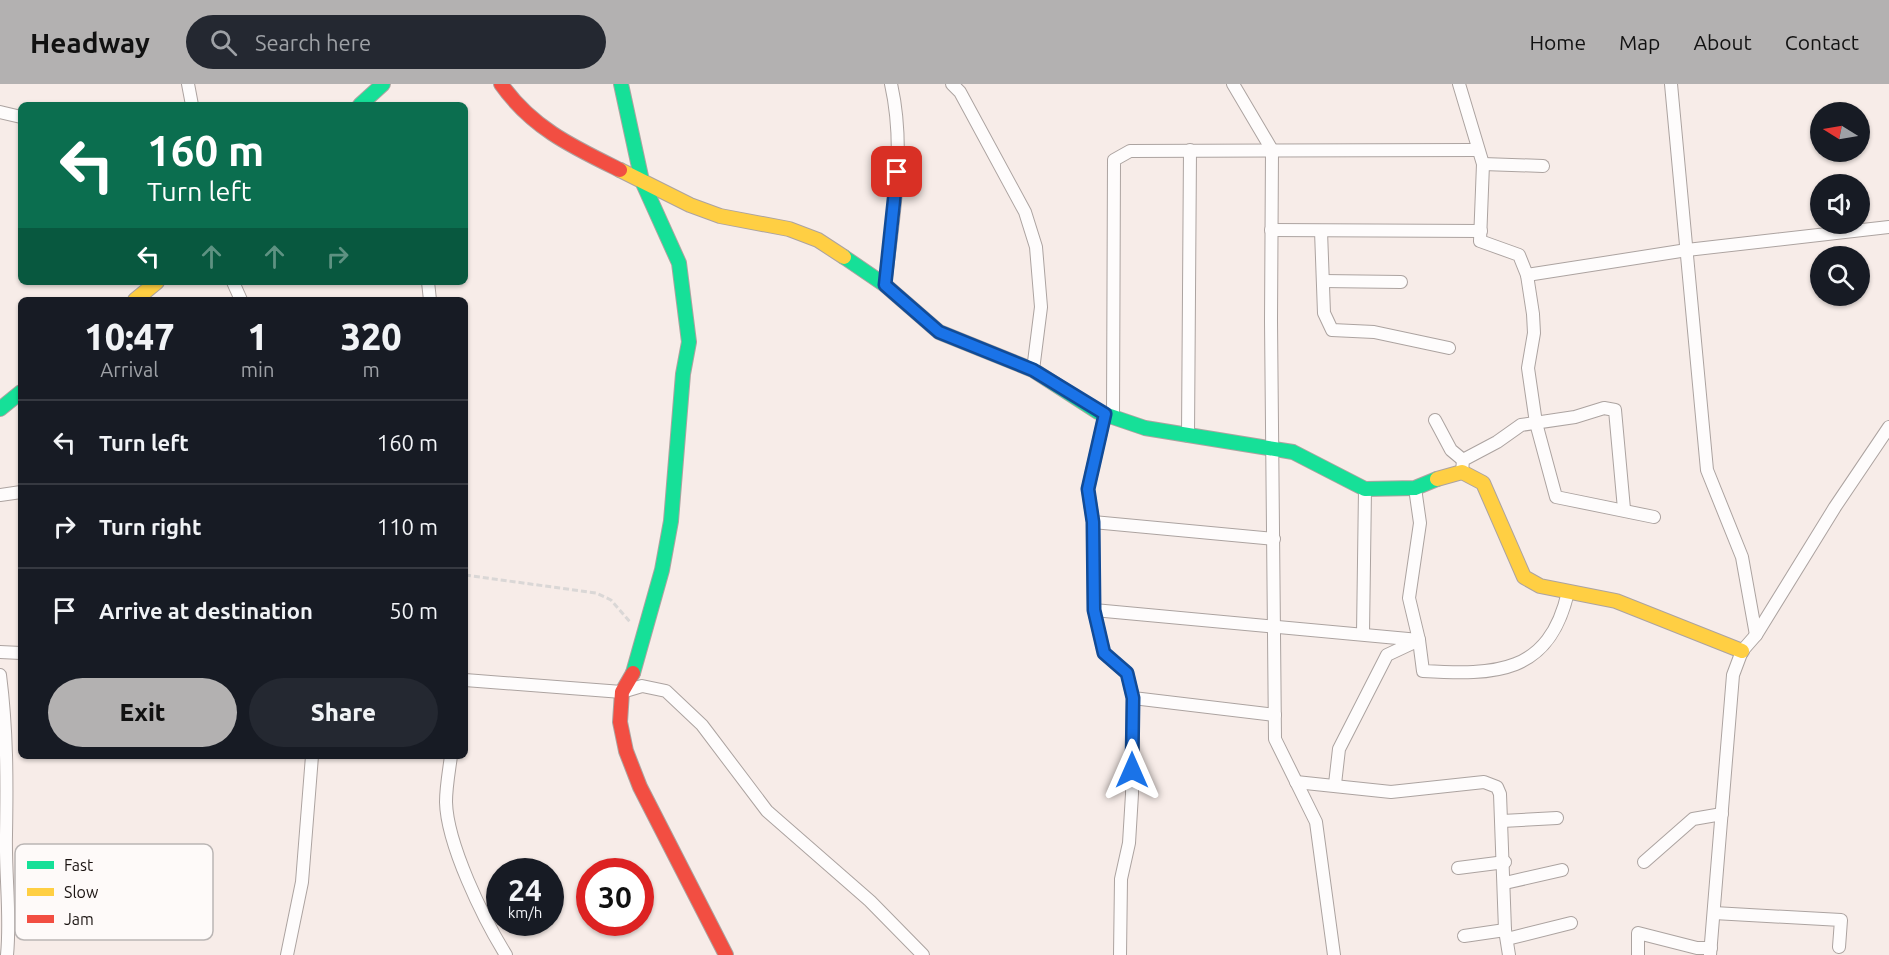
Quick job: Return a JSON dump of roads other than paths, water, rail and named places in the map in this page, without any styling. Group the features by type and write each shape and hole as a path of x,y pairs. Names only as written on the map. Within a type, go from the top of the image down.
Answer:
{"street":[{"path":"188,84 191,102"},
{"path":"364,102 383,84"},
{"path":"501,84 516,104 557,139 690,205 720,216 789,229 818,240 885,285 939,332 1033,370 1109,416 1145,428 1293,452 1365,489 1415,488 1463,466 1521,425 1575,417 1604,408 1615,410 1624,509"},
{"path":"621,84 642,181 679,263 689,342 683,374 671,521 662,570 633,673 622,692 620,722 626,751 640,787 726,955"},
{"path":"885,285 898,156 897,124 891,84"},
{"path":"952,84 960,92 1025,212 1036,247 1041,307 1033,370"},
{"path":"1233,84 1272,150 1275,739 1316,822 1334,955"},
{"path":"1459,84 1476,150 1482,164 1480,241 1519,255 1527,275 1534,333 1528,368 1536,423 1556,497 1624,509 1654,517"},
{"path":"1671,84 1707,470 1742,557 1756,635"},
{"path":"0,112 18,116"},
{"path":"1188,436 1190,150"},
{"path":"1120,955 1121,879 1129,843 1132,794 1133,698 1127,673 1104,653 1094,610 1093,522 1088,489 1109,416 1114,160 1130,151 1476,150"},
{"path":"1482,164 1543,166"},
{"path":"1527,275 1687,250 1889,227"},
{"path":"1272,230 1481,231"},
{"path":"1321,231 1324,313 1332,330 1374,332 1449,348"},
{"path":"1323,281 1401,282"},
{"path":"139,297 153,285"},
{"path":"0,409 18,394"},
{"path":"1435,420 1451,450 1463,466 1483,483 1524,577 1540,586 1616,601 1742,651"},
{"path":"1638,955 1638,933 1711,952 1733,675 1742,651 1756,635 1835,507 1889,427"},
{"path":"1415,488 1420,523 1409,598 1419,639 1423,670 1497,671 1514,666 1540,646 1556,627 1568,592"},
{"path":"1363,634 1365,489"},
{"path":"0,495 18,492"},
{"path":"1093,522 1274,539"},
{"path":"1094,610 1419,639"},
{"path":"1335,784 1339,749 1387,655 1419,639"},
{"path":"0,652 18,653"},
{"path":"0,675 6,720 9,935 7,955"},
{"path":"468,680 622,692 642,686 666,691 702,725 767,811 870,901 922,955"},
{"path":"1133,698 1275,714"},
{"path":"287,955 302,882 312,759"},
{"path":"451,759 446,801 449,828 458,854 506,955"},
{"path":"1296,782 1335,784 1391,792 1491,784 1500,794 1506,934 1509,955"},
{"path":"1644,862 1694,819 1722,814"},
{"path":"1502,821 1557,818"},
{"path":"1458,868 1504,862"},
{"path":"1505,883 1562,870"},
{"path":"1714,913 1841,920 1839,947"},
{"path":"1464,936 1506,934 1571,923"}]}
